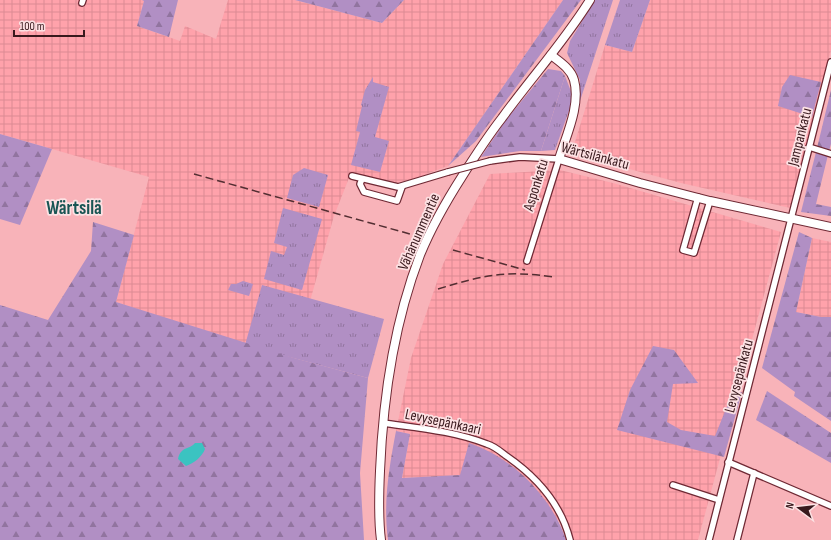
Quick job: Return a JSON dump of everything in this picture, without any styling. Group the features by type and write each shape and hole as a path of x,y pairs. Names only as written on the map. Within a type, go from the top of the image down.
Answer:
{"main road":[{"name":"Vähänummentie","path":"381,540 379,488 383,423 396,341 406,298 421,255 444,207 462,176 501,118 551,55 590,0"},
{"name":"Asponkatu","path":"551,55 567,68 574,79 576,94 574,109 559,159"},
{"name":"Wärtsilänkatu","path":"559,159 640,183 831,227"}],"street":[{"name":"Jampankatu","path":"792,219 831,62"},
{"path":"809,147 831,154"},
{"name":"Wärtsilänkatu","path":"352,176 393,187 402,187 448,172 490,161 520,157 559,159"},
{"name":"Asponkatu","path":"527,261 559,159"},
{"path":"362,179 360,184 364,192 397,201 402,187"},
{"path":"698,197 683,250 694,253 710,200"},
{"name":"Levysepänkatu","path":"709,540 792,219"},
{"name":"Levysepänkaari","path":"383,423 459,435 489,444 537,480 563,516 570,540"},
{"path":"728,462 831,506"},
{"path":"737,540 754,473"},
{"path":"673,485 719,500"}],"shaded area":[{"path":"0,0 142,0 144,1 137,26 180,41 185,26 216,39 228,0 295,0 382,23 404,0 563,0 448,166 410,180 380,186 349,178 334,216 294,358 248,346 116,302 149,177 0,134"},
{"path":"650,0 831,0 831,50 790,208 681,183 574,154 574,145 605,45 632,52"},
{"path":"560,170 613,183 781,232 698,540 566,540 560,522 469,443 461,475 402,478 410,434 396,431 411,358 443,264 490,174"},
{"path":"812,238 831,242 831,317 821,317 796,312"}],"green space":[{"path":"142,0 178,0 169,37 137,26 144,1"},
{"path":"295,0 404,0 382,23"},
{"path":"563,0 581,0 476,141 448,166"},
{"path":"595,0 613,0 580,101 580,80 567,53 570,41"},
{"path":"620,0 650,0 632,52 605,45"},
{"path":"548,69 561,71 565,76 541,151 520,151 481,157 506,120"},
{"path":"790,75 821,82 812,117 778,106 782,87"},
{"path":"565,76 572,94 570,108 555,150 541,151"},
{"path":"373,77 373,82 389,87 375,137 389,141 380,172 351,165 360,132 356,131 361,105 365,90"},
{"path":"831,90 831,144 829,151 817,148"},
{"path":"0,134 52,149 20,225 0,219"},
{"path":"816,152 828,155 816,204 831,207 831,216 801,212"},
{"path":"304,168 328,175 319,207 287,198 293,175"},
{"path":"283,208 322,219 302,290 264,279 271,251 284,255 287,247 274,243"},
{"path":"93,222 134,235 116,302 294,358 368,378 360,473 364,540 0,540 0,305 48,320 91,251"},
{"path":"799,232 812,238 796,312 821,317 831,317 831,421 794,396 795,392 762,368"},
{"path":"243,281 253,284 249,296 228,290 231,284 236,284"},
{"path":"262,285 384,319 368,378 245,345"},
{"path":"653,346 674,350 698,383 673,384 667,422 681,430 715,436 732,394 742,392 724,457 617,430 630,390"},
{"path":"767,391 831,433 831,463 756,420"},
{"path":"396,431 410,434 402,478 460,475 469,443 485,449 515,469 540,494 560,524 566,540 388,540 386,499"}],"water":[{"path":"195,443 202,443 205,449 202,455 186,466 178,459 179,455 183,450"}],"railway":[{"path":"194,174 410,234"},
{"path":"453,250 525,270"},
{"path":"438,289 469,280 496,275 523,274 554,277"}],"district":[{"name":"Wärtsilä","path":"74,208"}]}
